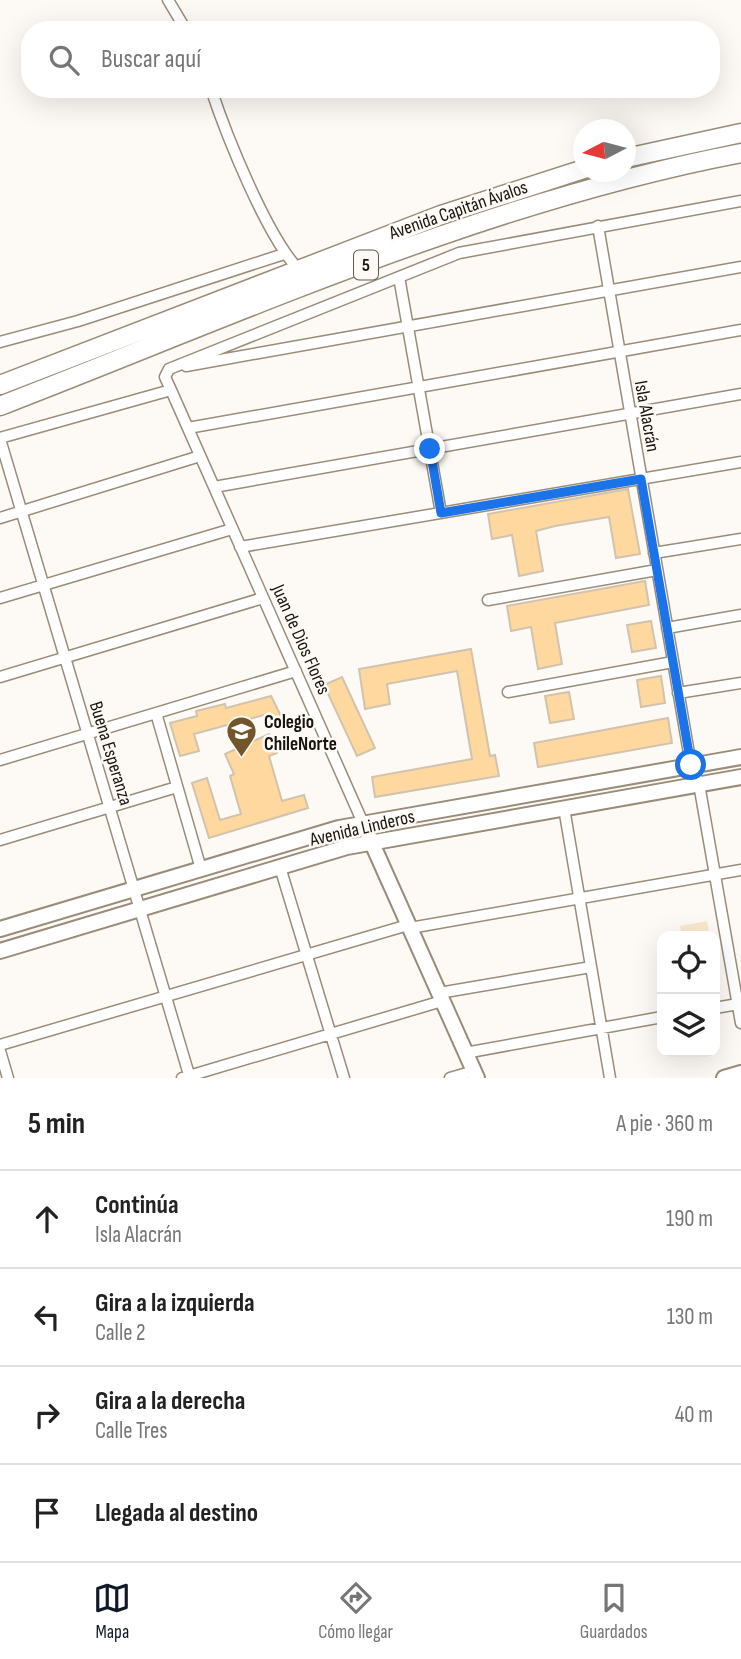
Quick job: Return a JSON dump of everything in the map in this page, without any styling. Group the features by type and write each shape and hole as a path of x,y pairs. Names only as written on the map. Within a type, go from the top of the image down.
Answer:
{"highway":[{"path":"636,156 741,133"},
{"name":"Avenida Capitán Ávalos","path":"0,406 478,222 612,182 741,153"},
{"name":"Avenida Capitán Ávalos","path":"0,385 440,215 573,172"}],"street":[{"path":"168,0 181,21"},
{"path":"215,98 284,254 298,270"},
{"path":"169,369 467,250 741,201"},
{"name":"Isla Alacrán","path":"598,226 678,693 691,765 699,784 738,986 741,1023"},
{"path":"0,342 78,321 284,254"},
{"path":"169,369 741,267"},
{"path":"400,277 441,513"},
{"path":"188,428 741,330"},
{"name":"Juan de Dios Flores","path":"169,369 165,377 475,1074"},
{"path":"0,438 171,390"},
{"path":"214,487 741,394"},
{"name":"Buena Esperanza","path":"0,438 166,996 187,1077"},
{"path":"0,518 200,456"},
{"path":"240,547 741,462"},
{"path":"0,598 232,528"},
{"path":"654,554 741,539"},
{"path":"488,600 657,570"},
{"path":"0,677 263,598"},
{"path":"667,628 741,615"},
{"path":"508,692 673,662"},
{"path":"0,760 296,671"},
{"path":"678,693 741,683"},
{"path":"156,713 201,869"},
{"name":"Avenida Linderos","path":"0,929 363,823 741,757"},
{"name":"Avenida Linderos","path":"0,951 371,842 741,777"},
{"path":"0,840 177,786"},
{"path":"564,808 610,1078"},
{"path":"280,867 344,1078"},
{"path":"0,1045 409,927 741,870"},
{"path":"187,1077 331,1034 440,997 591,967"},
{"path":"720,1007 738,1004"},
{"path":"465,1053 657,1018"},
{"path":"0,1051 8,1078"},
{"path":"724,1078 741,1073"},
{"path":"450,1078 475,1074"}],"shaded area":[{"path":"707,921 709,931 681,931 680,926"}],"building":[{"path":"628,489 640,554 616,558 609,517 555,526 536,531 543,571 519,576 512,535 492,539 488,514"},
{"path":"645,581 649,605 555,623 562,664 538,669 531,627 511,631 507,606"},
{"path":"651,621 656,648 632,652 627,625"},
{"path":"471,649 490,756 495,755 499,776 375,797 372,777 472,759 457,671 387,684 390,704 365,709 359,669"},
{"path":"661,676 665,703 641,707 637,680"},
{"path":"342,677 375,748 357,756 324,685"},
{"path":"569,692 574,719 550,723 545,696"},
{"path":"271,696 281,716 267,722 264,715 194,734 199,751 180,756 170,723 197,716 196,711 225,704 226,708"},
{"path":"668,718 672,743 538,767 534,743"},
{"path":"269,734 277,753 269,756 282,801 304,795 308,808 209,838 192,783 207,778 220,820 241,814 230,776 234,774 225,754"}],"place":[{"name":"Colegio ChileNorte","path":"241,759"}],"route":[{"path":"430,449 441,513 641,479 691,765"}]}
